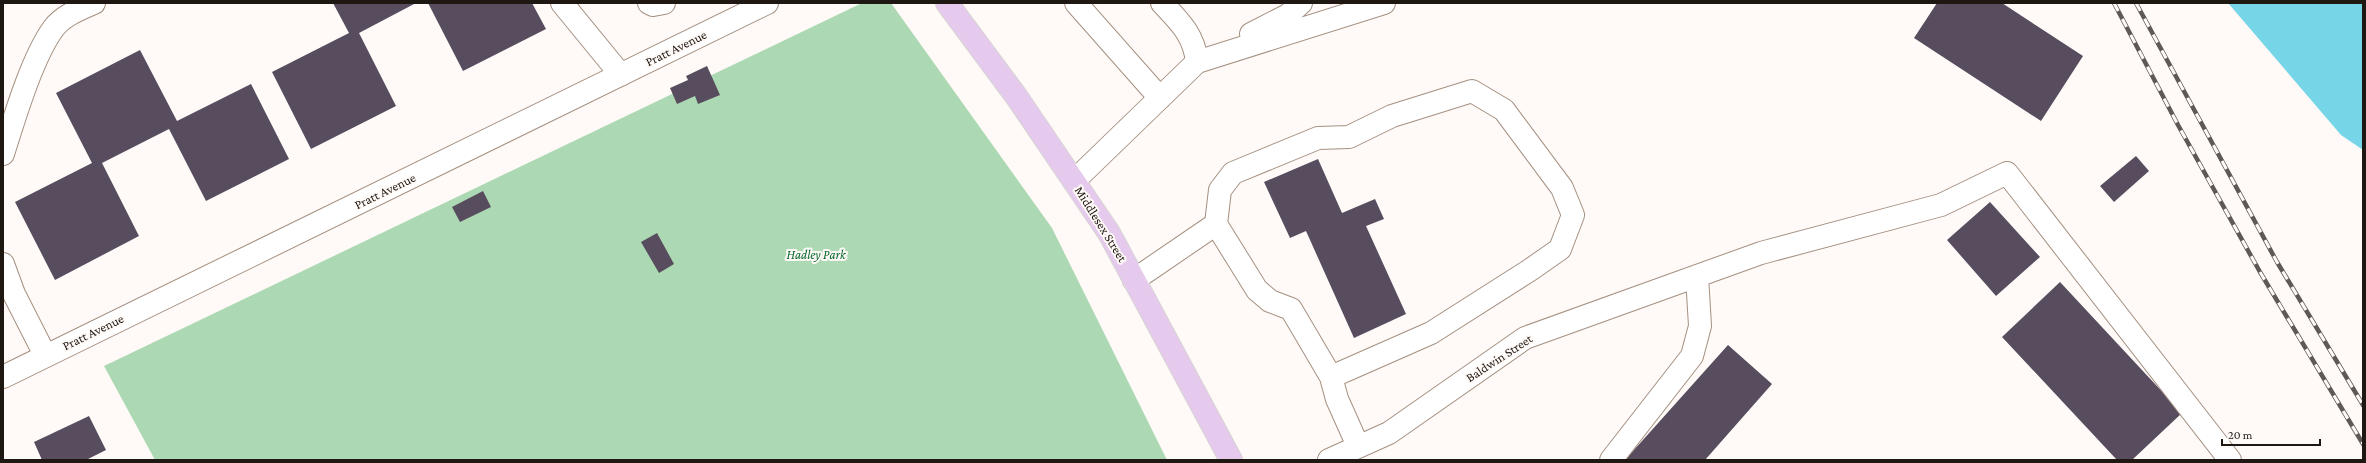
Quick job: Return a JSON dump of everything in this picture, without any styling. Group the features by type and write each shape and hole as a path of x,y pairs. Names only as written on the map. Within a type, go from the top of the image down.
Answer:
{"main road":[{"name":"Middlesex Street","path":"947,3 1016,96 1109,233 1231,460"}],"street":[{"path":"3,154 14,117 33,69 53,28 71,14 94,3"},
{"path":"562,3 621,75"},
{"path":"650,3 653,5 664,3"},
{"path":"1076,3 1160,98"},
{"path":"1162,3 1182,24 1195,45 1197,62"},
{"path":"1074,181 1197,62 1288,15 1301,3"},
{"path":"1197,62 1384,3"},
{"name":"Pratt Avenue","path":"3,378 45,355 621,75 755,5"},
{"path":"1331,377 1431,333 1530,270 1560,249 1573,215 1562,188 1504,110 1472,91 1392,116 1349,137 1318,138 1233,173 1220,190 1216,224 1257,290 1270,301 1291,309 1331,377 1338,399 1358,446"},
{"name":"Baldwin Street","path":"1329,460 1389,433 1525,338 1761,253 1941,205 2007,173 2230,460"},
{"path":"1134,280 1216,224"},
{"path":"3,264 14,294 45,355"},
{"path":"1611,460 1692,356 1700,326 1689,278"}],"green space":[{"name":"Hadley Park","path":"862,3 891,3 1052,228 1167,460 155,460 104,366"}],"water":[{"path":"2228,3 2363,3 2363,150 2341,135"}],"building":[{"path":"333,3 416,3 359,33 396,106 311,149 272,72 349,33"},
{"path":"428,3 532,3 546,29 463,71"},
{"path":"1937,3 2002,3 2083,56 2041,121 1914,38"},
{"path":"140,50 177,121 251,84 289,159 206,201 169,129 102,163 139,236 55,280 15,202 92,163 56,93"},
{"path":"707,66 720,95 698,104 695,96 677,104 670,88 688,80 686,76"},
{"path":"2136,156 2149,171 2114,202 2100,186"},
{"path":"1318,159 1342,213 1375,199 1384,219 1366,226 1406,314 1354,338 1306,231 1290,238 1264,182"},
{"path":"483,191 491,207 460,222 452,207"},
{"path":"1990,202 2040,257 1996,296 1947,240"},
{"path":"657,233 674,264 659,273 641,242"},
{"path":"2060,282 2182,413 2132,460 2117,460 2002,337"},
{"path":"1728,345 1772,384 1705,460 1625,460"},
{"path":"89,416 106,450 86,460 42,460 34,442"}],"railway":[{"path":"2114,3 2178,125 2260,272 2363,444"},
{"path":"2136,3 2277,262 2363,405"}]}
